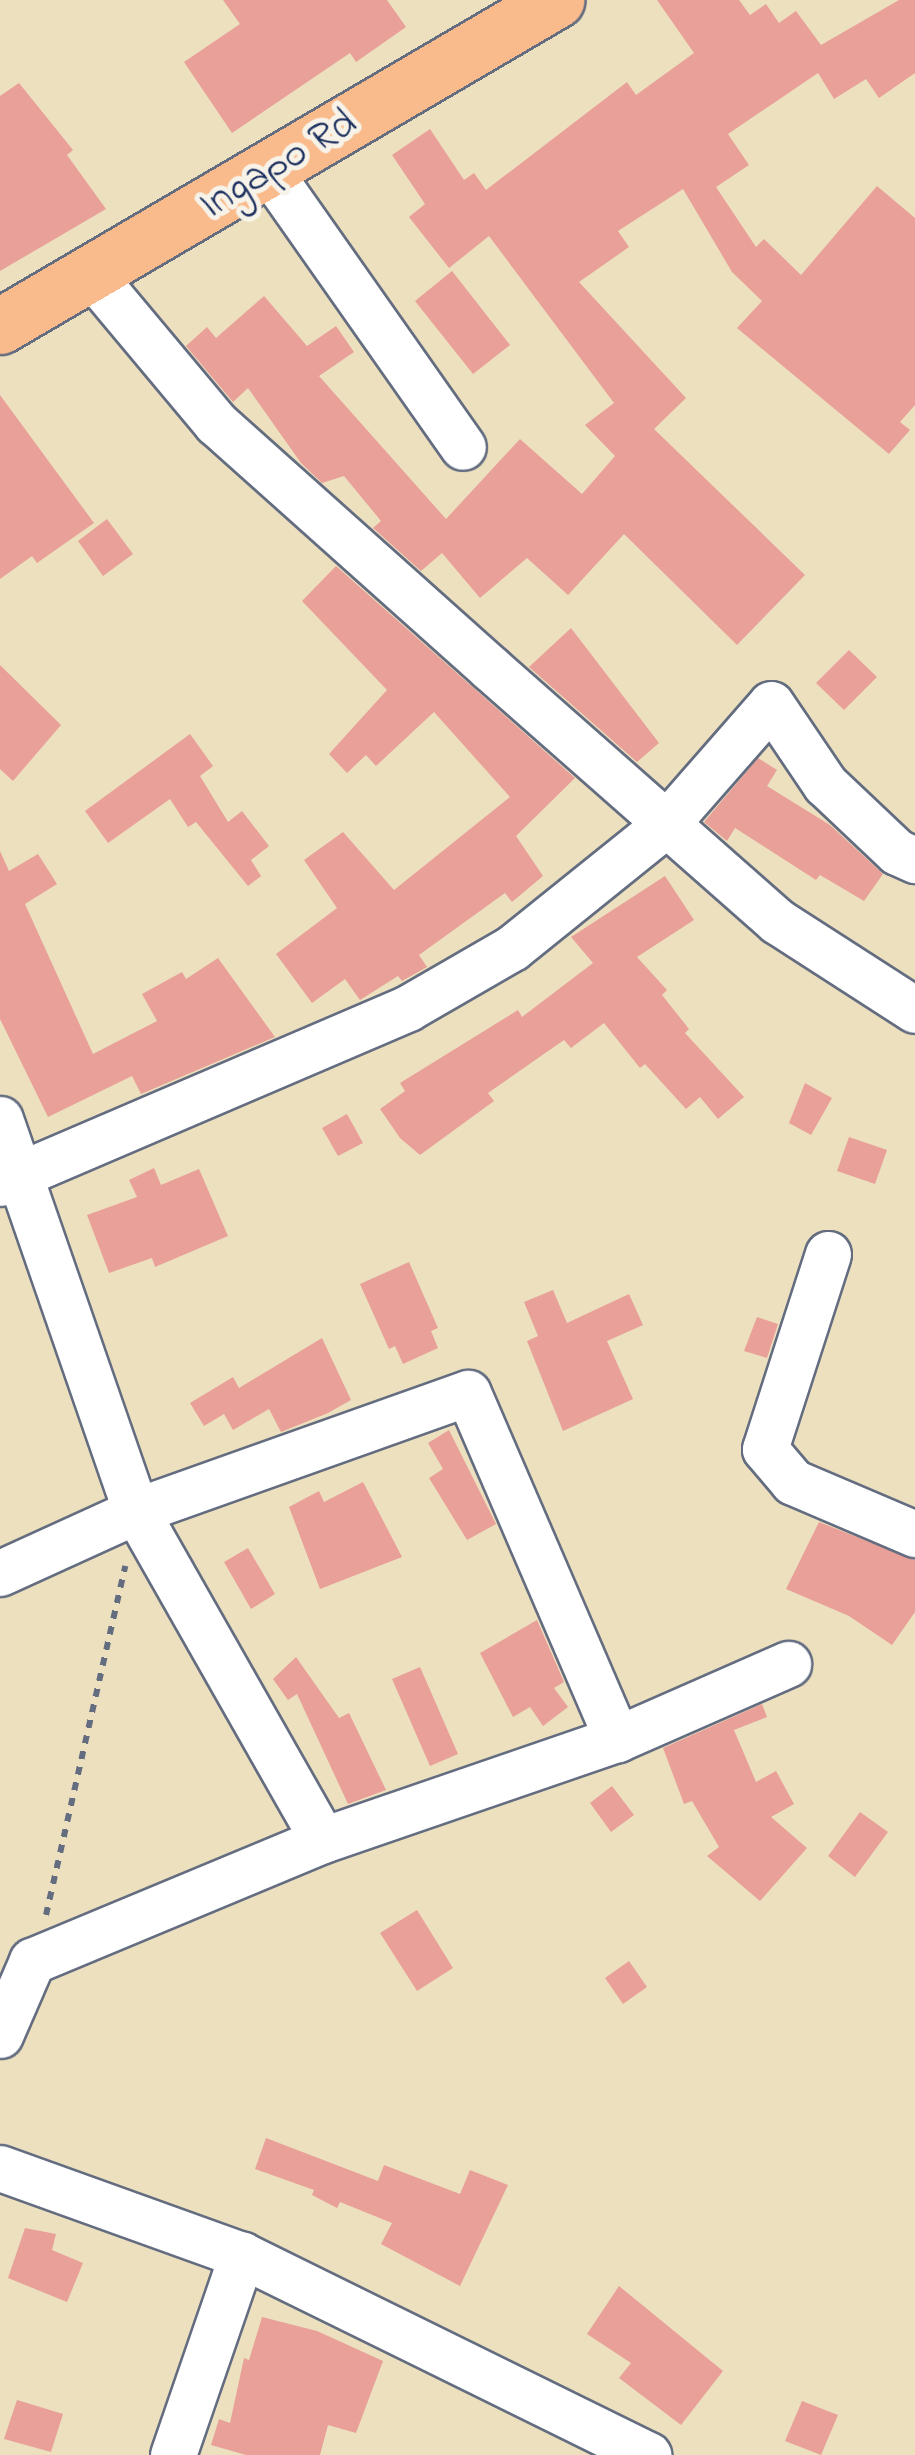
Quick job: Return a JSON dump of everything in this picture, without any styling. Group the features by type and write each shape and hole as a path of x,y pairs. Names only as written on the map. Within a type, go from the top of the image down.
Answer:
{"main road":[{"name":"Ingapo Rd","path":"0,326 93,276 556,0"}],"street":[{"path":"269,171 464,447"},
{"path":"93,276 216,422 666,824 777,920 915,1010"},
{"path":"10,1179 408,1008 512,948 666,824 771,704 825,784 896,852 915,860"},
{"path":"0,1119 10,1179 136,1511 324,1840"},
{"path":"828,1254 765,1450 793,1482 915,1534"},
{"path":"0,1573 136,1511 468,1393 617,1738"},
{"path":"0,2035 32,1962 324,1840 617,1738 788,1664"},
{"path":"0,2168 242,2256 649,2455"},
{"path":"174,2455 242,2256"}],"path":[{"path":"32,1962 64,1854 136,1511"}],"building":[{"path":"223,0 387,0 406,27 356,62 350,53 232,133 184,62 240,24"},
{"path":"657,0 739,0 750,15 766,4 779,23 796,11 821,45 899,0 915,0 915,73 879,98 866,79 834,99 818,73 728,134 749,165 716,187 756,247 764,239 801,275 877,186 915,218 915,405 900,422 910,430 889,454 737,328 762,301 732,272 683,189 618,231 629,247 579,282 686,398 654,429 805,575 737,645 624,534 568,595 527,558 480,598 442,553 421,571 373,528 381,521 344,476 322,483 301,463 248,388 233,402 186,346 207,327 216,338 264,296 307,346 336,326 354,352 319,376 446,519 520,439 582,494 615,456 585,425 614,403 489,236 449,268 409,217 425,204 392,155 430,129 464,180 474,173 486,190 627,82 636,95 694,53"},
{"path":"19,83 73,150 67,155 106,209 0,271 0,96"},
{"path":"452,271 510,345 473,374 415,301"},
{"path":"0,395 94,523 37,563 32,556 0,579"},
{"path":"107,519 133,554 103,576 78,541"},
{"path":"336,566 575,778 516,836 543,876 512,902 505,893 419,955 427,967 402,981 398,976 360,1000 345,979 312,1003 276,954 337,908 304,860 343,832 394,890 510,797 434,712 376,766 366,755 347,773 329,754 387,690 302,601"},
{"path":"571,628 659,743 637,762 529,667"},
{"path":"849,650 877,677 844,710 816,683"},
{"path":"0,665 61,725 13,781 0,769"},
{"path":"190,734 213,766 200,776 228,822 242,811 269,846 251,860 261,876 248,886 196,822 188,827 170,799 108,843 85,811"},
{"path":"758,758 777,770 767,786 830,825 883,874 864,901 820,875 816,880 735,828 727,841 704,822"},
{"path":"0,851 9,871 38,854 57,884 25,904 93,1054 157,1021 142,994 182,972 186,979 218,958 275,1037 141,1094 132,1076 48,1117 0,1019"},
{"path":"665,876 694,920 637,957 667,990 662,995 689,1029 685,1033 744,1097 718,1119 700,1097 686,1109 645,1064 640,1068 604,1023 571,1048 564,1040 488,1093 494,1101 420,1155 400,1138 380,1109 405,1091 400,1083 518,1010 522,1017 593,963 571,937"},
{"path":"805,1083 832,1098 811,1135 789,1123"},
{"path":"347,1114 363,1143 338,1156 322,1128"},
{"path":"849,1137 887,1150 875,1184 837,1171"},
{"path":"154,1168 161,1185 199,1169 228,1236 155,1267 152,1258 109,1273 87,1215 137,1197 129,1180"},
{"path":"409,1262 438,1328 431,1331 438,1348 403,1364 395,1346 389,1349 360,1284"},
{"path":"553,1290 567,1323 629,1294 643,1325 607,1341 633,1399 563,1431 527,1341 538,1336 524,1302"},
{"path":"757,1317 778,1324 767,1358 744,1351"},
{"path":"322,1338 351,1400 281,1432 269,1409 233,1430 224,1414 204,1426 190,1403 233,1377 239,1388"},
{"path":"449,1430 496,1524 467,1540 429,1478 443,1469 428,1443"},
{"path":"363,1482 402,1557 320,1589 289,1507 319,1491 324,1502"},
{"path":"819,1522 915,1560 915,1612 892,1645 849,1616 786,1589"},
{"path":"248,1548 275,1594 251,1609 224,1562"},
{"path":"537,1620 564,1682 554,1688 568,1707 543,1726 530,1707 513,1717 480,1653"},
{"path":"296,1657 339,1718 349,1713 386,1790 348,1804 297,1694 288,1700 273,1679"},
{"path":"420,1667 458,1754 430,1766 392,1679"},
{"path":"762,1704 767,1717 734,1730 756,1782 776,1771 794,1804 771,1817 807,1848 760,1901 707,1856 719,1847 692,1801 684,1804 663,1748"},
{"path":"612,1786 634,1815 611,1832 590,1803"},
{"path":"860,1812 888,1832 855,1877 828,1856"},
{"path":"417,1910 453,1968 417,1991 380,1933"},
{"path":"629,1961 647,1987 623,2004 605,1978"},
{"path":"266,2138 378,2181 384,2165 460,2194 470,2170 508,2185 460,2286 381,2244 392,2223 340,2202 337,2208 312,2195 314,2190 255,2169"},
{"path":"25,2228 56,2234 52,2250 83,2263 67,2302 8,2278"},
{"path":"619,2286 723,2371 681,2425 619,2378 631,2363 587,2334"},
{"path":"262,2317 317,2331 383,2361 356,2433 328,2425 320,2455 246,2455 211,2445 219,2419 230,2423 244,2358 249,2360"},
{"path":"17,2400 63,2414 51,2452 4,2439"},
{"path":"802,2401 838,2415 821,2455 785,2441"}]}
